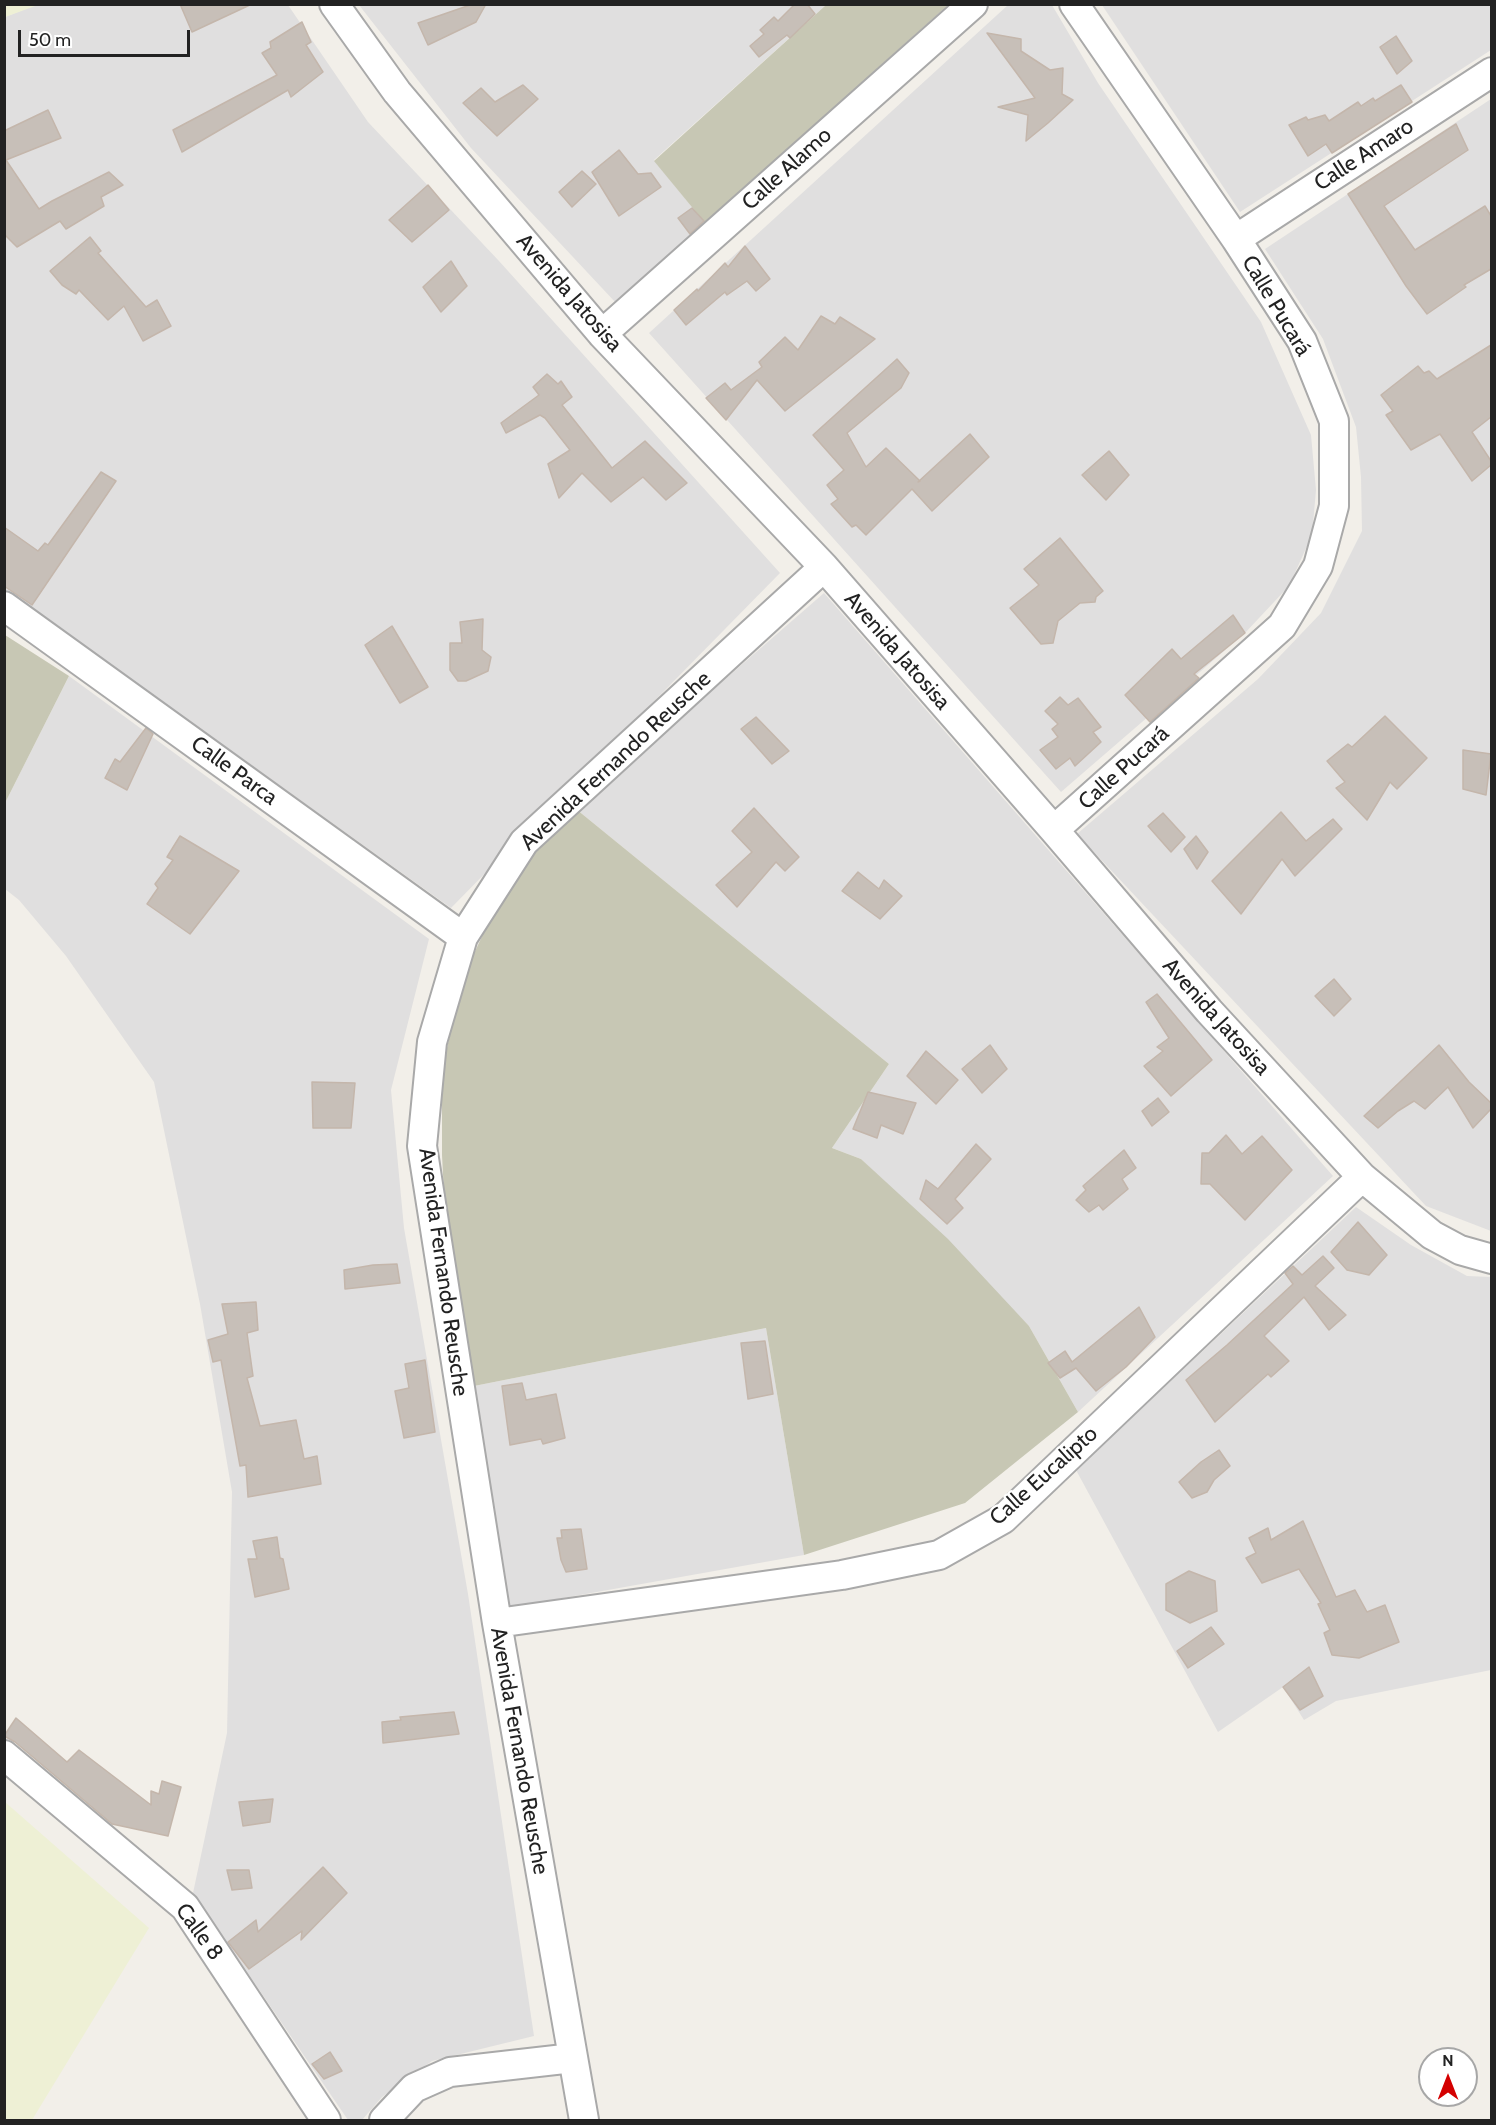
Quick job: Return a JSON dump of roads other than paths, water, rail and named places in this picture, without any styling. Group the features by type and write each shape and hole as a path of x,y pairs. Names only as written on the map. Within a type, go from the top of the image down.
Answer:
{"street":[{"name":"Avenida Jatosisa","path":"334,4 397,92 602,334 824,567 1209,1011 1362,1178 1432,1235 1460,1250 1491,1259"},
{"name":"Calle Alamo","path":"602,334 973,4"},
{"name":"Calle Pucará","path":"1054,830 1282,626 1318,566 1334,506 1334,421 1302,341 1236,238 1074,4"},
{"name":"Calle Amaro","path":"1236,238 1491,72"},
{"name":"Avenida Fernando Reusche","path":"584,2121 496,1623 422,1146 432,1042 464,937 524,843 824,567"},
{"name":"Calle Parca","path":"4,606 464,937"},
{"name":"Calle Eucalipto","path":"496,1623 842,1575 939,1555 1003,1519 1362,1178"},
{"name":"Calle 8","path":"4,1755 185,1908 326,2121"},
{"path":"384,2121 414,2088 450,2072 573,2058"}]}
